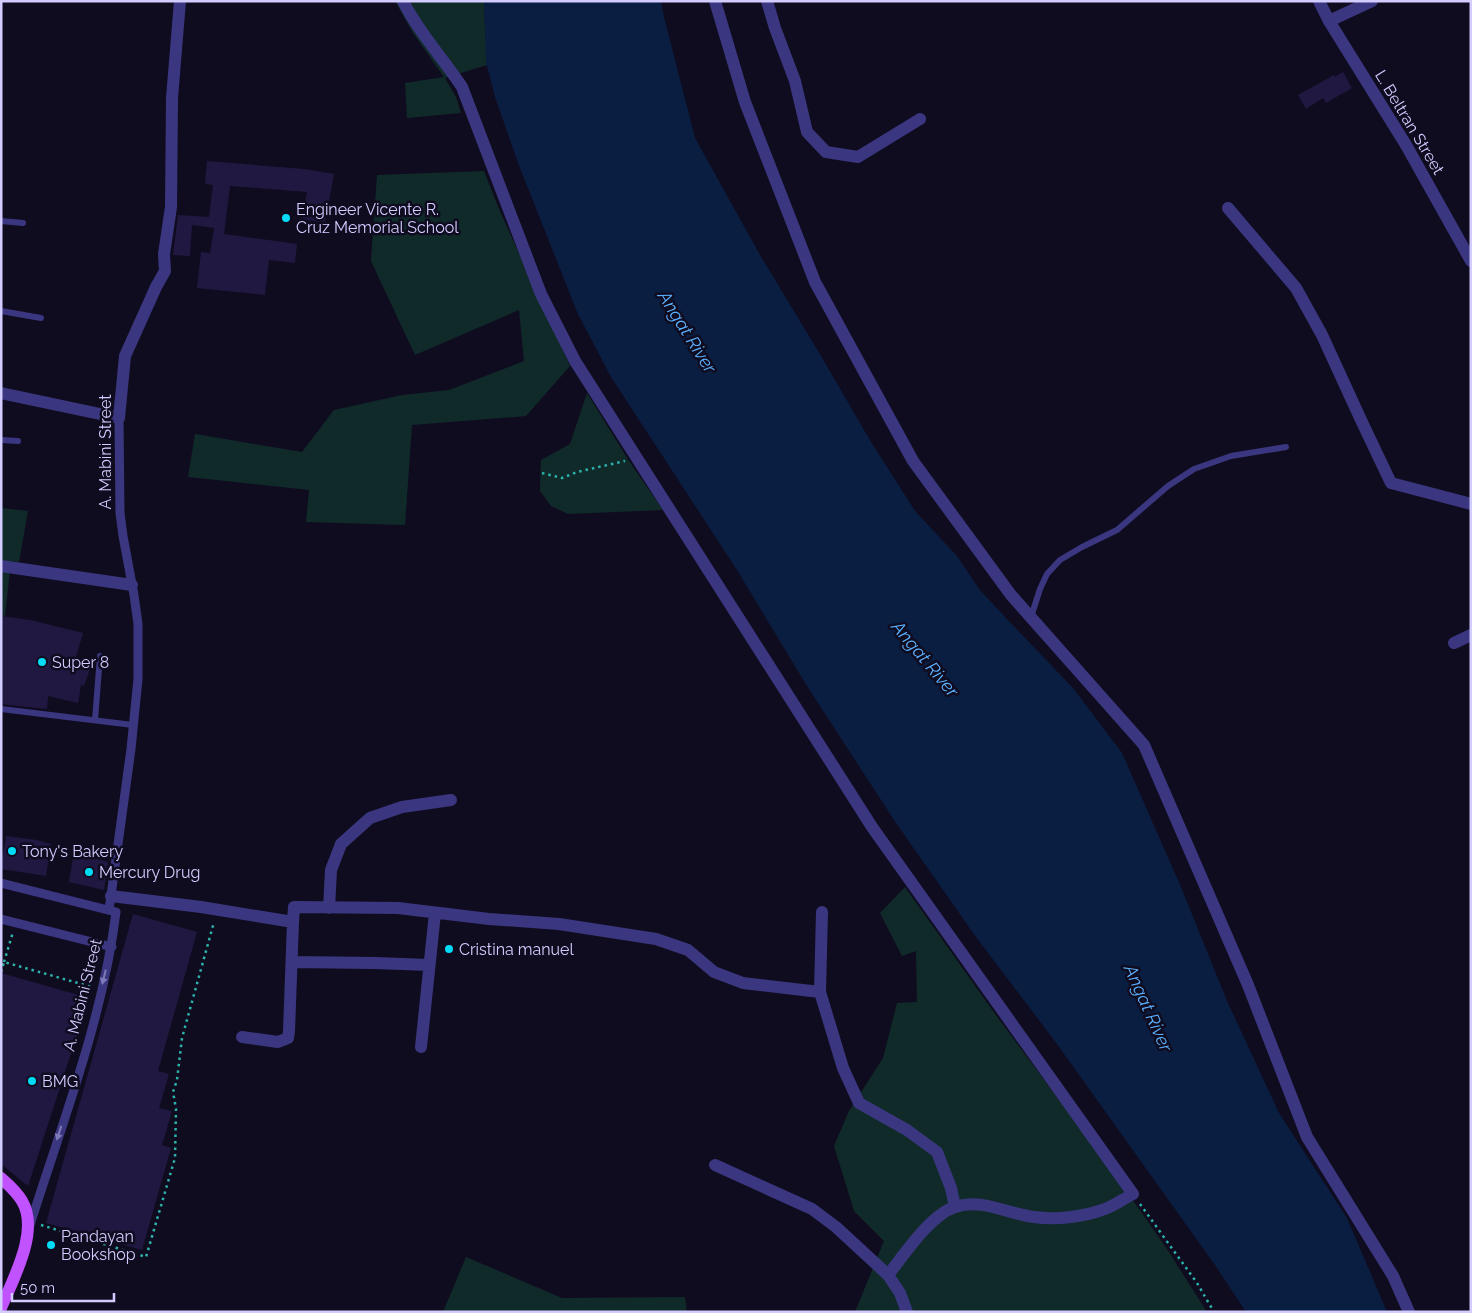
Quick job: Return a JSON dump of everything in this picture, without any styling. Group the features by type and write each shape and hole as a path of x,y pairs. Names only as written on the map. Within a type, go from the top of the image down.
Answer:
{"main road":[{"path":"1,1178 16,1192 23,1202 34,1226 1,1308"}],"street":[{"name":"A. Mabini Street","path":"34,1226 90,1038 112,947 113,911 111,896 138,679 138,624 120,513 119,418 125,356 165,271 164,254 171,207 172,98 180,1"},
{"path":"404,1 418,27 462,88 541,294 575,361 872,827 1133,1194 1104,1210 1078,1216 1055,1218 1034,1217 987,1206 955,1207 940,1216 922,1232 888,1275"},
{"path":"715,1 745,102 815,282 913,461 1011,595 1144,745 1248,985 1307,1137 1393,1276 1409,1312"},
{"path":"767,1 795,81 807,132 826,152 858,157 920,119"},
{"name":"L. Beltran Street","path":"1318,1 1406,145 1471,260"},
{"path":"1330,21 1372,1"},
{"path":"1228,208 1296,288 1322,335 1391,483 1471,504"},
{"path":"1,394 119,418"},
{"path":"1,566 132,585"},
{"path":"1454,644 1471,635"},
{"path":"329,908 331,870 341,844 370,818 402,807 451,800"},
{"path":"1,883 113,911"},
{"path":"111,896 217,909 293,922"},
{"path":"242,1037 278,1042 288,1038 294,907 398,908 488,919 559,924 656,939 688,950 714,972 743,983 820,992"},
{"path":"822,912 820,992 843,1068 859,1102 907,1130 937,1152 951,1188 955,1207"},
{"path":"421,1047 435,913"},
{"path":"1,919 112,947"},
{"path":"292,962 429,965"},
{"path":"715,1165 812,1209 836,1227 888,1275 900,1293 907,1312"}],"lane":[{"path":"1,221 23,223"},
{"path":"1,311 41,318"},
{"path":"1,440 18,441"},
{"path":"1031,618 1047,574 1060,560 1082,546 1117,530 1168,486 1194,468 1231,456 1286,447"},
{"path":"95,720 100,656"},
{"path":"1,709 133,725"}],"path":[{"path":"542,473 562,478 577,472 637,458"},
{"path":"34,1226 146,1257 175,1158 176,1109 173,1092 178,1080 182,1038 217,909"},
{"path":"1,972 15,923"},
{"path":"4,962 101,989"},
{"path":"1133,1194 1197,1283 1214,1312"}],"green space":[{"path":"395,1 484,1 487,65 445,78 456,97 461,113 407,118 405,83 444,77 413,33"},
{"path":"484,171 499,209 570,366 526,416 412,425 405,525 306,522 309,490 188,477 195,434 302,452 334,410 402,395 449,390 524,361 519,310 415,355 371,261 377,175"},
{"path":"587,393 629,461 663,510 568,514 551,506 540,491 541,460 570,444"},
{"path":"1,508 28,511 19,562 11,561 5,616 1,615"},
{"path":"905,887 993,1011 1122,1185 1165,1246 1207,1312 855,1312 884,1241 854,1211 834,1146 849,1111 883,1058 897,1003 917,1002 916,951 902,956 880,913"},
{"path":"466,1257 562,1298 685,1297 687,1312 443,1312"}],"water":[{"name":"Angat River","path":"484,1 661,1 695,138 760,255 871,442 915,511 957,556 979,589 1073,688 1122,753 1181,887 1227,1001 1279,1113 1347,1218 1387,1312 1246,1312 1215,1265 1057,1044 976,937 896,823 807,686 737,570 611,377 578,314 518,163 495,97 486,62"}],"building":[{"path":"1343,72 1352,88 1326,103 1323,98 1306,109 1298,95"},
{"path":"207,161 304,169 334,174 325,223 302,219 307,192 230,186 224,234 297,244 295,263 269,260 265,295 197,288 201,252 210,253 214,228 192,225 190,256 173,255 178,215 209,217 213,185 205,184"},
{"name":"Super 8","path":"1,616 30,620 83,633 76,657 91,666 84,686 81,685 78,703 48,696 47,709 1,704"},
{"path":"6,836 51,844 46,876 1,869"},
{"name":"Mercury Drug","path":"74,852 108,862 104,890 69,882"},
{"path":"133,914 197,932 158,1071 169,1074 159,1108 172,1111 162,1145 171,1148 142,1250 46,1223"},
{"name":"BMG","path":"1,973 89,998 28,1186 1,1164"}],"place":[{"name":"Engineer Vicente R. Cruz Memorial School","path":"286,218"},
{"name":"Super 8","path":"42,662"},
{"name":"Tony's Bakery","path":"12,851"},
{"name":"Mercury Drug","path":"89,872"},
{"name":"Cristina manuel","path":"449,949"},
{"name":"BMG","path":"32,1081"},
{"name":"Pandayan Bookshop","path":"51,1245"}]}
